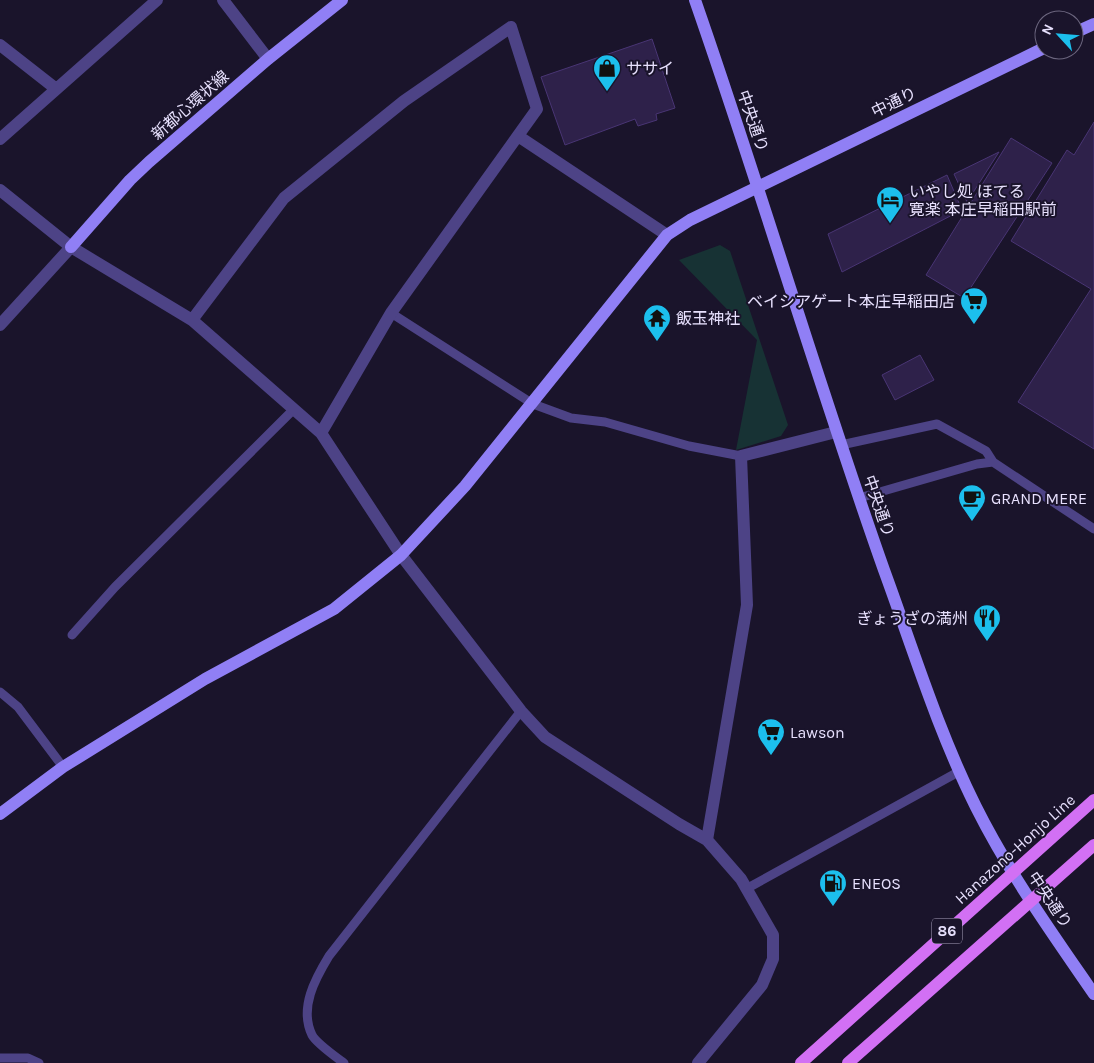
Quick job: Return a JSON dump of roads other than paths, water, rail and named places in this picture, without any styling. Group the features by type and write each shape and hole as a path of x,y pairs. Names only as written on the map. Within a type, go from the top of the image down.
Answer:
{"main road":[{"name":"Hanazono-Honjo Line","path":"801,1063 1094,800"},
{"name":"86","path":"848,1063 1094,845"}],"street":[{"path":"0,139 55,88 157,0"},
{"path":"224,0 268,59"},
{"name":"新都心環状線","path":"71,247 130,180 268,59 342,0"},
{"name":"中央通り","path":"696,0 759,187 858,498 941,728 976,807 1012,872 1094,994"},
{"path":"192,320 284,198 404,101 511,27 537,109 391,313 321,433"},
{"path":"0,45 55,88"},
{"name":"中通り","path":"667,234 690,220 1034,53"},
{"path":"0,814 63,767 205,679 334,610 401,555 465,486 533,404 667,234 518,136"},
{"path":"0,190 71,247 192,320 321,433 401,555 520,711 545,737 679,824 707,840 741,879 773,935 773,959 762,985 698,1063"},
{"path":"0,326 71,247"},
{"path":"707,840 747,605 741,456 836,432"}],"lane":[{"path":"391,313 533,404 571,418 605,422 689,446 741,456"},
{"path":"72,635 115,587 294,409"},
{"path":"841,445 937,424 986,451 993,462 1094,529"},
{"path":"858,498 977,464 993,462"},
{"path":"0,692 18,707 63,767"},
{"path":"344,1063 312,1036 306,1011 314,979 329,956 520,711"},
{"path":"746,888 960,771"},
{"path":"0,1058 28,1058 39,1063"}],"place":[{"name":"ササイ","path":"607,92"},
{"name":"いやし処 ほてる 寛楽 本庄早稲田駅前","path":"890,224"},
{"name":"ベイシアゲート本庄早稲田店","path":"974,325"},
{"name":"飯玉神社","path":"657,342"},
{"name":"GRAND MERE","path":"972,522"},
{"name":"ぎょうざの満州","path":"987,642"},
{"name":"Lawson","path":"771,756"},
{"name":"ENEOS","path":"833,907"}]}
